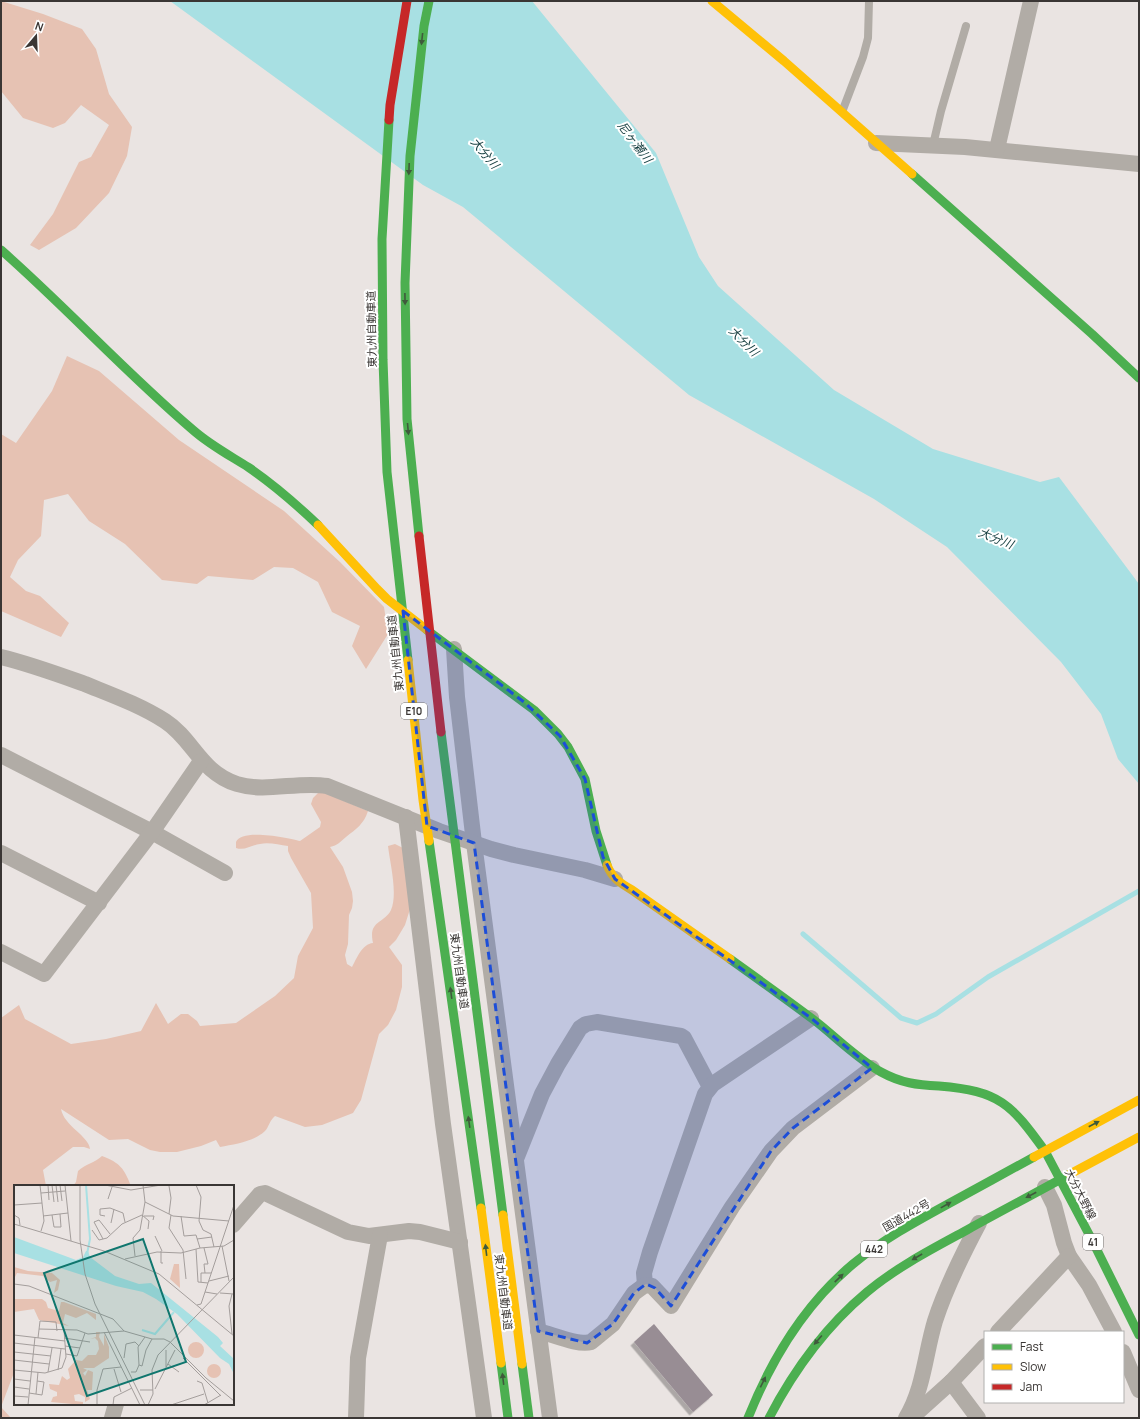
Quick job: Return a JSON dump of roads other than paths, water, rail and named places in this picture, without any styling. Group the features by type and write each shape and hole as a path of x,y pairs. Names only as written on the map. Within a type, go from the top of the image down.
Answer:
{"main road":[{"name":"東九州自動車道","path":"407,1 390,105 382,239 383,360 387,472 423,800 479,1195 508,1418"},
{"name":"東九州自動車道","path":"429,1 424,26 410,156 405,283 407,419 414,504 449,803 529,1418"},
{"path":"712,1 784,61 1086,328 1139,378"},
{"path":"1,250 52,296 172,412 196,433 250,469 294,503 330,536 357,570 379,591 407,615 454,649 550,724 576,758 585,779 603,857 609,871 615,879"},
{"name":"大分大野線","path":"615,879 811,1018 872,1068 892,1078 910,1084 969,1090 991,1096 1005,1104 1016,1114 1045,1151 1139,1334"},
{"name":"国道442号","path":"748,1418 762,1383 788,1339 817,1301 852,1265 905,1228 1139,1100"},
{"name":"442","path":"769,1418 777,1401 802,1362 820,1338 850,1306 869,1290 907,1263 1139,1136"}],"street":[{"path":"997,149 1031,1"},
{"path":"876,143 997,149 1139,164"},
{"path":"454,649 457,698 474,843 550,1418"},
{"path":"1,657 31,665 130,701 173,727 201,761 217,775 237,784 257,787 313,784 327,786 474,843 514,855 585,870 615,879"},
{"path":"1,755 152,832 225,873"},
{"path":"1,952 44,974 152,832 201,761"},
{"path":"406,817 442,1109 484,1418"},
{"path":"1,853 99,903"},
{"path":"645,1285 644,1273 650,1252 703,1098 710,1087 811,1018"},
{"path":"516,1160 533,1114 550,1077 578,1031 586,1024 598,1022 681,1036 684,1038 710,1087"},
{"path":"538,1331 576,1342 591,1342 613,1324 634,1293 645,1285 652,1286 671,1306 732,1208 771,1151 793,1128 872,1068"},
{"path":"1045,1187 1054,1205 1069,1256 1089,1285 1113,1331"},
{"path":"234,1224 260,1194 265,1192 348,1232 369,1236 409,1231 420,1232 460,1242"},
{"path":"906,1418 917,1395 935,1322 950,1280 979,1223"},
{"path":"356,1418 358,1358 380,1235"},
{"path":"999,1331 1069,1256"},
{"path":"911,1418 951,1382 984,1347"},
{"path":"1124,1354 1139,1390"},
{"path":"951,1382 978,1418"},
{"path":"112,1418 116,1405"}],"lane":[{"path":"842,113 863,57 868,38 869,1"},
{"path":"933,145 941,111 966,26"}],"water":[{"path":"170,1 532,1 656,153 699,257 718,286 834,390 933,449 1040,482 1059,477 1139,584 1139,784 1118,759 1101,714 1061,662 947,547 874,499 689,395 463,207 423,185"}],"waterway":[{"path":"803,934 901,1018 917,1023 936,1014 988,977 1139,891"}],"water label":[{"name":"尼ヶ瀬川","path":"635,142"},
{"name":"大分川","path":"485,153"},
{"name":"大分川","path":"744,341"},
{"name":"大分川","path":"996,538"}]}
